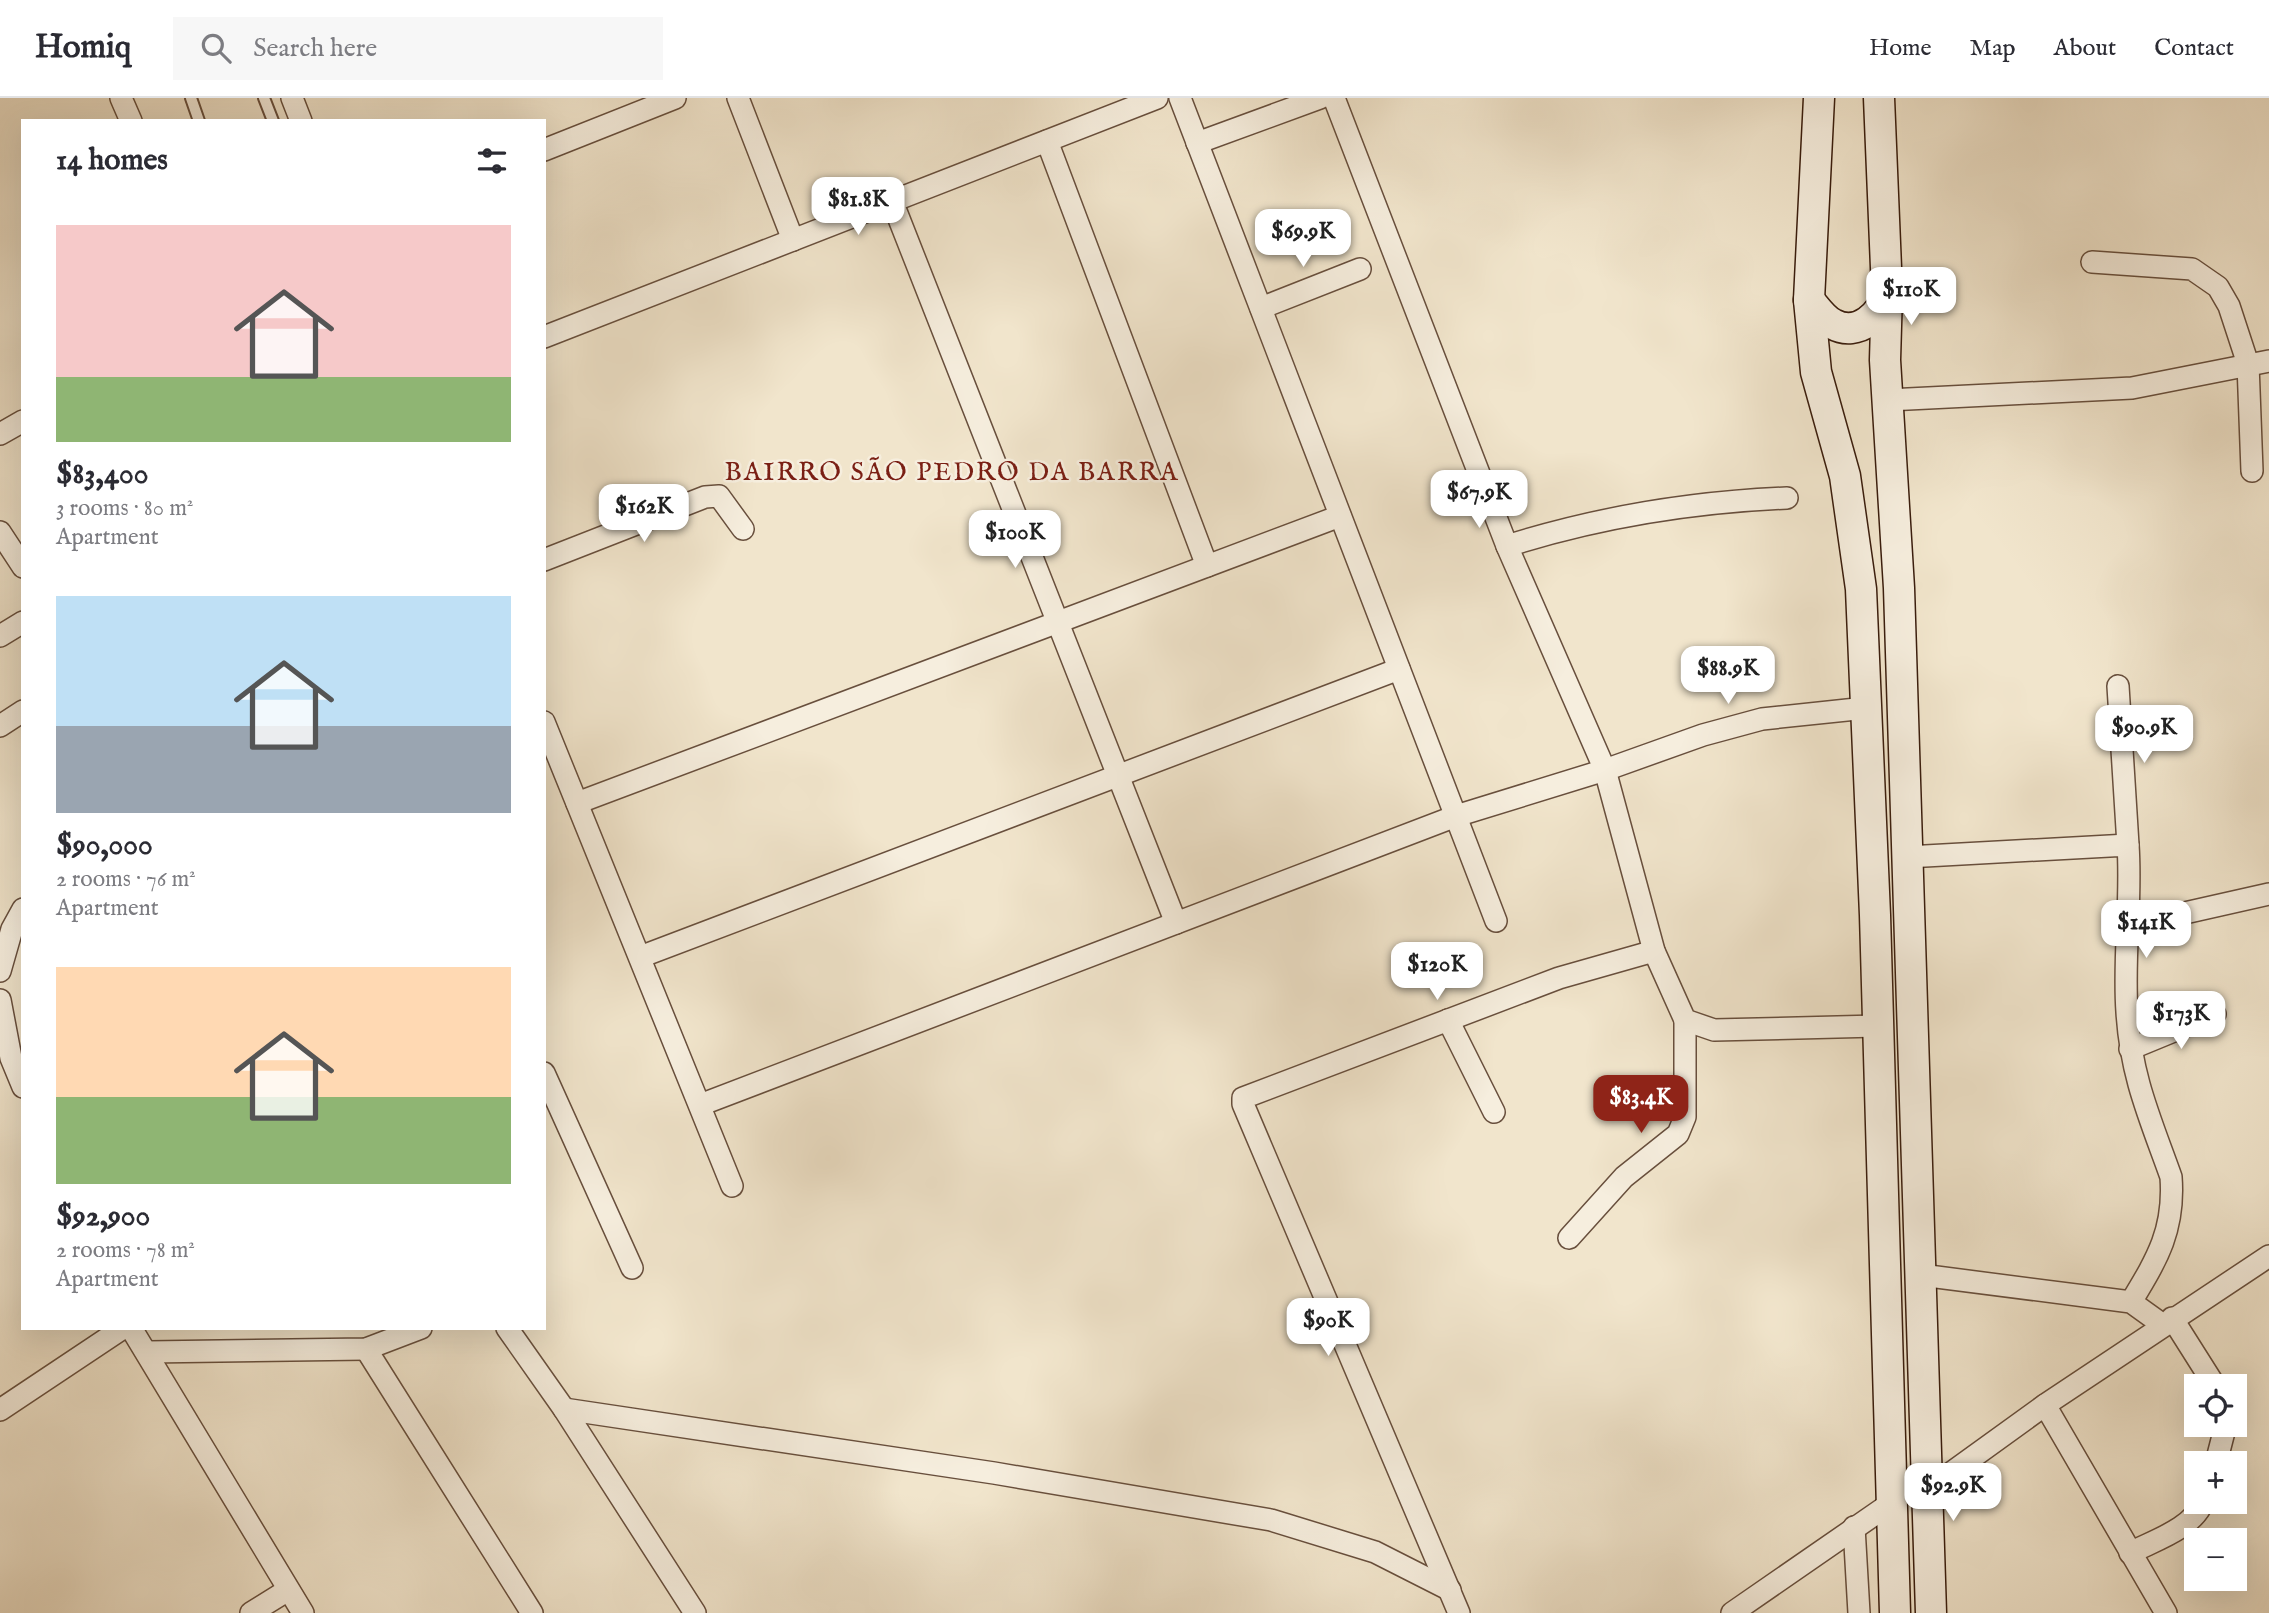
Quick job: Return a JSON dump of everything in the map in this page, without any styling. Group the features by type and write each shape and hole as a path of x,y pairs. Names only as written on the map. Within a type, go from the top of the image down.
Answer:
{"main road":[{"path":"1819,98 1809,300 1816,372 1834,430 1851,513 1861,589 1877,1026 1885,1344 1894,1501 1895,1613"},
{"path":"1880,98 1887,292 1885,360 1899,588 1931,1613"},
{"path":"1809,300 1832,324 1851,327 1874,319 1882,309 1887,292"}],"street":[{"path":"121,98 130,119"},
{"path":"292,98 300,119"},
{"path":"546,149 675,98"},
{"path":"738,98 793,240"},
{"path":"546,336 1157,98"},
{"path":"1180,98 1496,921"},
{"path":"1197,143 1320,98"},
{"path":"1334,98 1507,546 1605,770 1654,951 1663,965 1685,1020 1685,1117 1678,1134 1624,1177 1569,1238"},
{"path":"1047,141 1207,566"},
{"path":"892,201 1176,923"},
{"path":"2092,262 2192,269 2218,288 2229,306 2248,364 2252,471"},
{"path":"1261,308 1360,270"},
{"path":"1888,400 2132,388 2269,361"},
{"path":"0,434 21,422"},
{"path":"546,559 705,497 719,496 743,530"},
{"path":"1507,546 1594,520 1722,502 1787,498"},
{"path":"577,803 1340,516"},
{"path":"0,533 21,564"},
{"path":"0,636 21,623"},
{"path":"640,957 1399,669"},
{"path":"2118,687 2131,879 2126,988 2130,1049 2139,1095 2171,1177 2172,1191 2167,1236 2131,1302"},
{"path":"699,1105 1456,816 1605,770 1703,735 1762,719 1866,708"},
{"path":"0,726 21,713"},
{"path":"546,727 732,1186"},
{"path":"1907,856 2128,845"},
{"path":"2127,926 2269,894"},
{"path":"0,971 12,929 21,913"},
{"path":"1459,1613 1243,1104 1248,1093 1559,978 1654,951"},
{"path":"0,1000 6,1061 21,1084"},
{"path":"2130,1049 2215,1014"},
{"path":"1448,1020 1494,1112"},
{"path":"1685,1020 1714,1030 1877,1026"},
{"path":"546,1077 632,1268"},
{"path":"1926,1491 2045,1405 2269,1256"},
{"path":"1921,1275 2131,1302 2167,1322 2205,1374"},
{"path":"0,1410 120,1330"},
{"path":"132,1330 303,1613"},
{"path":"148,1352 366,1349 416,1330"},
{"path":"508,1330 564,1409 695,1613"},
{"path":"366,1349 532,1613"},
{"path":"2045,1405 2166,1613"},
{"path":"564,1409 994,1473 1271,1520 1375,1552 1450,1590"},
{"path":"1732,1613 1894,1501"},
{"path":"2130,1553 2185,1524 2197,1514"},
{"path":"1854,1527 1859,1613"},
{"path":"251,1613 288,1590"}],"lane":[{"path":"191,98 198,119"},
{"path":"264,98 272,119"}],"district":[{"name":"BAIRRO SÃO PEDRO DA BARRA","path":"952,471"}]}
